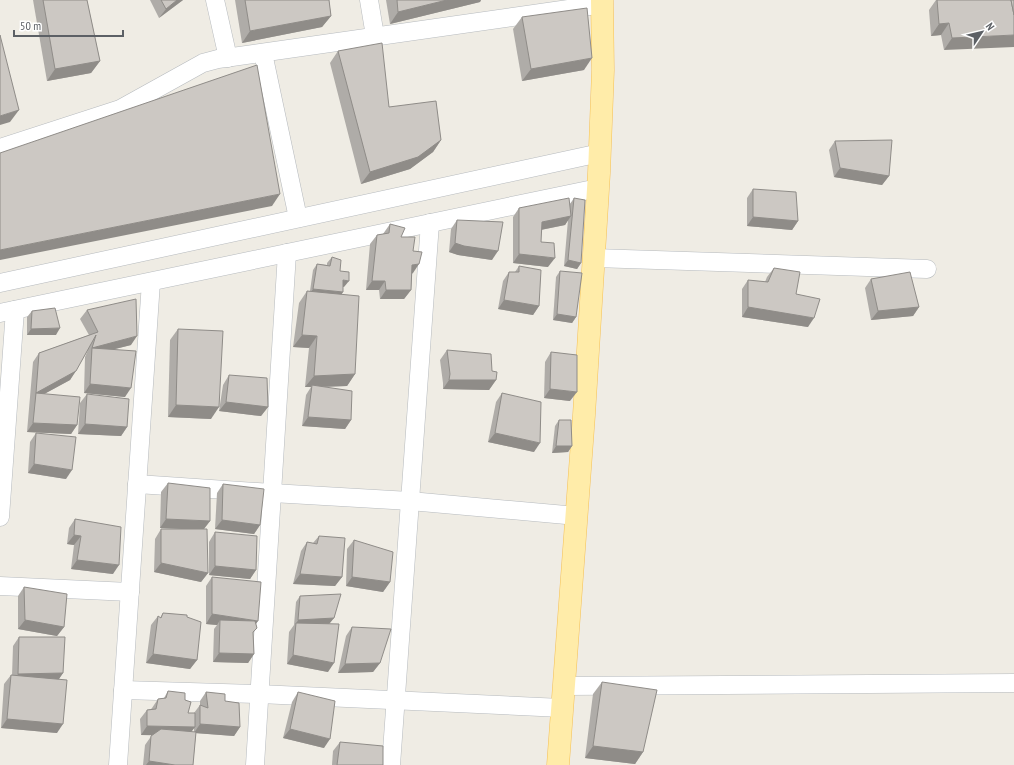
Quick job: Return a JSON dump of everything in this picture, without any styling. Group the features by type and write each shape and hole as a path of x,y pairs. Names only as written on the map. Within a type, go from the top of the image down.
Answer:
{"main road":[{"path":"558,765 577,516 594,258 603,70 603,2"}],"street":[{"path":"215,0 228,58"},
{"path":"369,0 375,36"},
{"path":"0,148 120,109 203,63 603,2"},
{"path":"263,53 298,218"},
{"path":"0,283 600,153"},
{"path":"0,517 8,312 598,188"},
{"path":"391,765 430,223"},
{"path":"255,765 287,253"},
{"path":"594,258 927,269"},
{"path":"118,765 151,282"},
{"path":"137,484 410,501 577,516"},
{"path":"0,586 130,592"},
{"path":"564,686 1014,682"},
{"path":"123,690 259,694 562,708"}],"building":[{"path":"43,0 87,0 100,61 55,69"},
{"path":"161,0 177,0 166,9"},
{"path":"245,0 329,0 331,16 250,31"},
{"path":"397,0 447,0 398,12"},
{"path":"937,0 1011,0 1014,15 1014,35 952,38 949,23 939,24"},
{"path":"1011,0 1014,0 1014,15"},
{"path":"587,8 592,58 531,69 522,17"},
{"path":"0,35 19,110 0,116"},
{"path":"382,43 389,107 436,101 441,140 418,157 370,172 338,51"},
{"path":"257,65 280,194 0,250 0,153"},
{"path":"892,140 889,176 840,168 835,141"},
{"path":"753,189 796,192 798,221 753,217"},
{"path":"569,198 571,216 542,222 541,242 554,243 555,258 519,254 519,208"},
{"path":"574,198 585,200 581,263 568,260"},
{"path":"457,220 503,222 498,251 464,246 455,243"},
{"path":"390,224 405,228 401,237 415,237 413,251 422,252 419,264 412,265 411,290 386,290 385,281 372,281 377,235 389,233"},
{"path":"332,257 341,260 340,271 349,272 349,281 343,280 343,292 313,289 317,264 330,266"},
{"path":"519,266 541,270 539,306 504,300 509,272 519,272"},
{"path":"774,268 800,272 796,294 820,299 814,318 748,307 748,280 768,282"},
{"path":"560,271 582,273 576,317 557,314"},
{"path":"910,272 919,307 878,311 871,279"},
{"path":"307,291 359,296 355,374 314,376 317,336 302,335"},
{"path":"136,299 137,336 92,348 96,335 76,371 36,393 39,353 98,332 87,310"},
{"path":"55,308 60,328 31,329 32,311"},
{"path":"178,329 223,331 219,407 176,405"},
{"path":"92,348 136,351 131,388 90,384"},
{"path":"447,350 491,354 492,371 497,372 496,380 449,380 450,374"},
{"path":"551,352 577,355 577,392 550,389"},
{"path":"229,375 267,378 268,407 226,402"},
{"path":"312,385 352,391 351,420 308,417"},
{"path":"36,393 80,397 77,425 33,423"},
{"path":"502,393 541,402 540,443 495,433"},
{"path":"87,394 129,399 127,427 85,424"},
{"path":"559,420 571,420 572,446 556,446"},
{"path":"36,433 76,437 72,470 34,464"},
{"path":"168,483 210,488 210,521 166,519"},
{"path":"223,484 264,489 260,525 222,520"},
{"path":"75,519 121,527 119,565 77,560 81,536 74,535"},
{"path":"161,529 207,529 208,573 161,563"},
{"path":"215,532 257,536 256,570 215,566"},
{"path":"319,536 345,538 342,577 300,574 307,542 317,544"},
{"path":"354,540 393,552 390,582 352,577"},
{"path":"212,577 261,582 258,621 212,614"},
{"path":"24,587 67,594 64,627 25,620"},
{"path":"341,594 334,618 298,620 300,596"},
{"path":"163,613 187,615 187,617 201,622 197,660 153,654 158,616 161,618"},
{"path":"220,620 255,621 257,628 253,632 254,654 219,653"},
{"path":"296,623 339,624 334,663 293,655"},
{"path":"352,627 391,629 380,663 345,664"},
{"path":"19,637 65,637 63,673 18,674"},
{"path":"11,675 67,680 63,724 7,719"},
{"path":"602,682 657,690 643,752 593,746"},
{"path":"168,691 185,693 185,700 191,702 188,713 195,713 195,727 147,726 147,710 156,709 158,699 166,698"},
{"path":"206,692 225,694 225,701 239,703 240,727 200,724 200,705 208,708"},
{"path":"298,692 335,701 330,739 290,729"},
{"path":"161,729 196,732 193,765 175,765 149,761 151,736"},
{"path":"340,742 383,746 383,765 337,765"}]}
